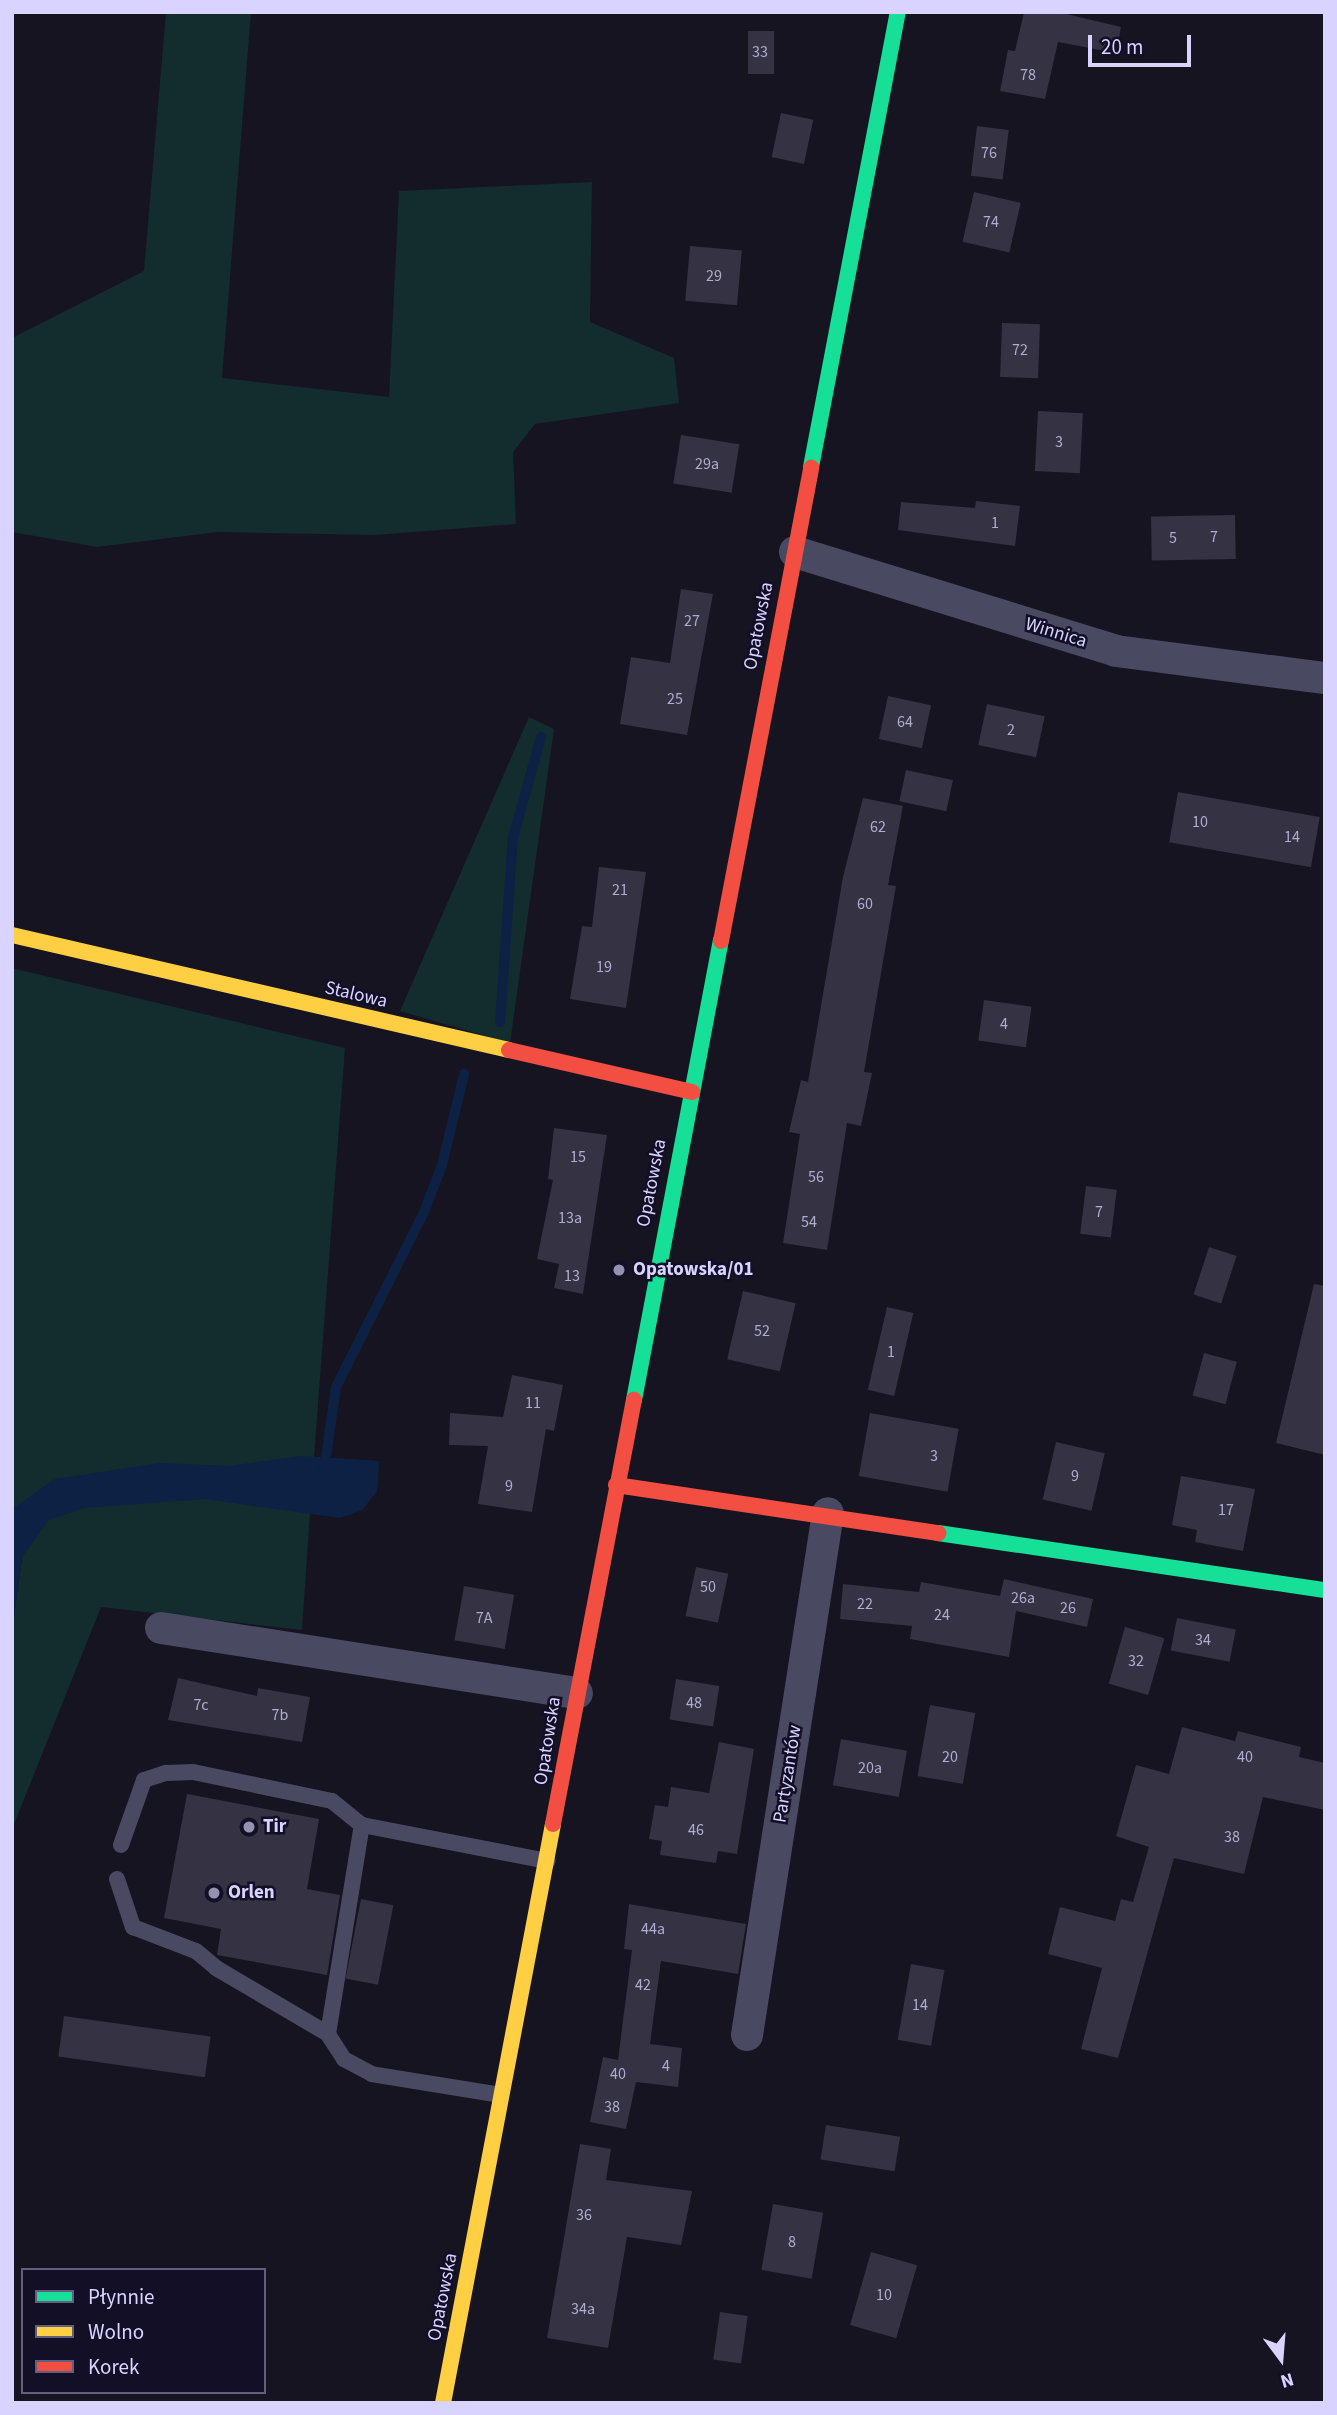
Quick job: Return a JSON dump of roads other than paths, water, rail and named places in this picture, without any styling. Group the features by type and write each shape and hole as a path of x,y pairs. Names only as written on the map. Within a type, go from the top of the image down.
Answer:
{"street":[{"name":"Opatowska","path":"443,2403 550,1862 576,1693 898,12"},
{"name":"Winnica","path":"795,552 1116,651 1325,678"},
{"name":"Stalowa","path":"12,935 692,1092"},
{"path":"616,1485 828,1513 1325,1590"},
{"name":"Partyzantów","path":"747,2035 828,1513"},
{"path":"161,1628 576,1693"}],"lane":[{"path":"121,1844 144,1780 166,1773 192,1772 332,1801 362,1825 550,1862"},
{"path":"328,2034 362,1825"},
{"path":"117,1879 133,1927 196,1951 216,1968 328,2034 344,2059 372,2074 504,2095"}],"water":[{"path":"301,1456 379,1461 377,1491 362,1510 340,1518 205,1499 84,1508 49,1520 22,1557 12,1631 12,1509 55,1479 159,1463 230,1466"}],"waterway":[{"path":"500,1022 513,838 541,737"},
{"path":"324,1471 336,1387 424,1212 442,1165 464,1074"}],"place":[{"name":"Opatowska/01","path":"619,1270"},
{"name":"Tir","path":"249,1827"},
{"name":"Orlen","path":"214,1893"}]}
